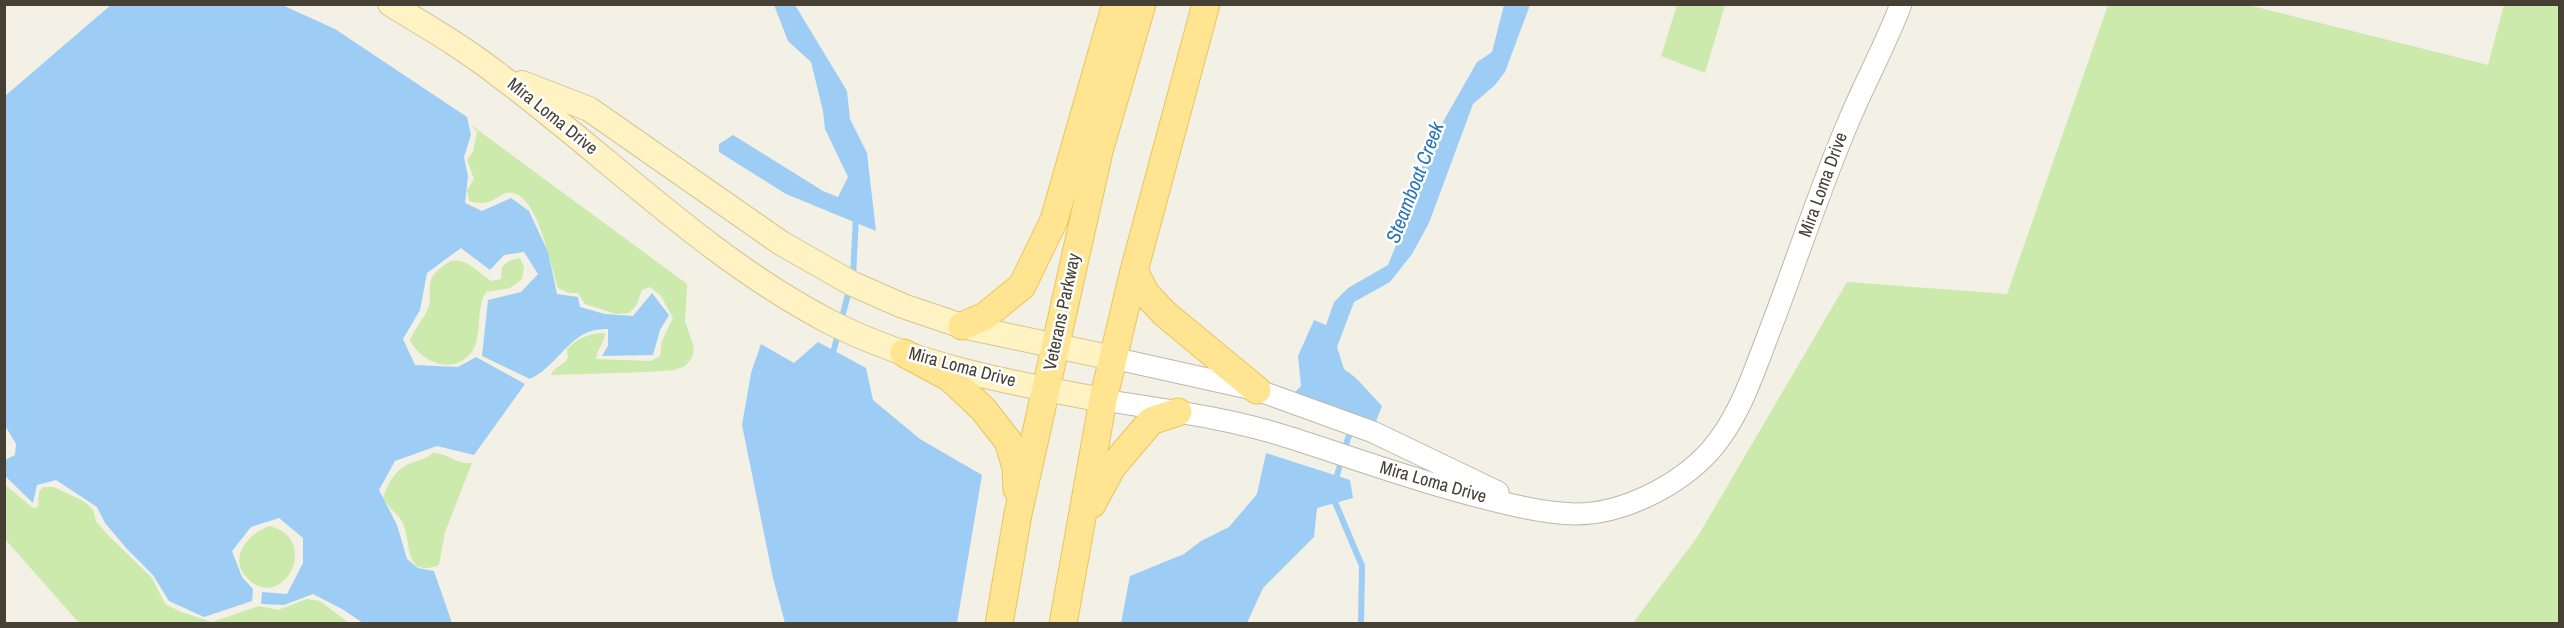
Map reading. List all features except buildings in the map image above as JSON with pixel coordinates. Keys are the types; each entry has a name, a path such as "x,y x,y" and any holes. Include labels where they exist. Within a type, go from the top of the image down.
{"main road":[{"name":"Mira Loma Drive","path":"390,4 500,75 728,259 765,285 814,313 860,336 904,353 1008,381 1103,400"},
{"path":"962,326 985,316 1022,286 1050,230 1116,4"},
{"name":"Veterans Parkway","path":"999,624 1018,514 1099,151 1143,4"},
{"path":"1064,624 1103,400 1134,271 1206,4"},
{"name":"Mira Loma Drive","path":"500,75 589,109 781,243 853,284 962,326 1056,344 1113,358"},
{"path":"1134,271 1146,294 1165,314 1257,390"},
{"path":"904,353 950,378 983,409 1008,441 1016,467 1018,514"},
{"path":"1082,520 1112,467 1151,422 1178,412"}],"street":[{"name":"Mira Loma Drive","path":"1103,400 1224,419 1458,491 1534,508 1576,514 1612,508 1650,495 1680,478 1702,458 1732,423 1753,375 1849,118 1891,32 1901,4"},
{"name":"Mira Loma Drive","path":"1113,358 1257,390 1286,400 1373,432 1534,508"}],"green space":[{"path":"1677,5 1725,5 1705,73 1661,56"},
{"path":"2108,5 2248,5 2488,65 2504,5 2559,5 2559,623 1633,623 1698,536 1847,282 2007,294"},
{"path":"471,125 687,284 685,321 694,348 692,358 685,366 675,370 647,372 551,375 568,358 567,349 580,339 594,334 605,333 596,359 651,361 660,356 662,341 673,318 661,296 650,287 642,290 636,306 629,313 616,314 585,304 578,293 569,293 558,288 537,220 522,198 508,193 485,203 469,201 467,190 474,179 467,160 473,152 477,132"},
{"path":"520,258 524,267 522,279 510,288 486,292 480,311 477,341 467,357 448,365 430,360 418,352 410,340 428,308 431,280 443,266 450,262 462,262 491,281 501,279 502,267 509,261"},
{"path":"432,453 472,463 445,532 439,565 427,568 419,567 413,562 405,527 383,498 398,471"},
{"path":"4,484 33,508 38,507 39,492 43,487 54,487 85,502 93,510 96,521 106,533 152,578 165,604 181,612 212,622 259,606 278,610 307,599 320,601 349,623 79,623 5,539"},
{"path":"269,526 285,533 293,544 295,557 292,570 284,580 274,587 261,587 248,579 242,571 239,563 240,555 254,535"}],"water":[{"path":"112,4 282,5 335,29 467,117 471,135 464,157 468,176 465,203 482,211 511,198 529,211 548,252 557,294 578,297 580,307 605,314 633,316 652,293 669,315 660,330 653,355 602,356 608,346 608,329 595,330 575,340 550,365 530,379 482,356 488,300 521,292 538,274 524,252 504,255 490,270 461,248 427,273 420,310 403,339 415,365 458,367 476,357 525,384 474,455 437,446 395,461 379,490 397,525 407,559 418,568 434,571 452,623 363,623 313,594 284,605 261,604 262,592 287,594 303,563 303,538 279,518 251,527 232,551 242,577 253,589 252,601 204,617 169,601 153,575 105,523 97,507 56,480 37,485 33,503 5,476 5,460 15,455 16,444 4,424 5,96"},
{"path":"774,5 795,5 847,91 850,119 867,153 876,231 786,194 719,152 719,144 733,135 823,191 838,197 848,177 825,129 811,62 788,41"},
{"path":"1504,5 1530,5 1505,72 1495,85 1473,104 1429,223 1412,254 1390,282 1354,302 1337,347 1344,369 1356,378 1382,406 1369,439 1279,409 1301,386 1298,356 1314,320 1326,325 1334,302 1348,288 1388,265 1409,213 1427,150 1477,62 1492,52"},
{"path":"818,342 866,368 873,400 920,439 982,475 957,623 785,623 773,578 742,425 751,373 761,344 794,363"},
{"path":"1266,453 1350,480 1353,498 1317,508 1314,537 1263,588 1247,623 1121,623 1130,576 1184,554 1201,541 1229,527 1257,494"}],"waterway":[{"path":"853,278 856,216"},
{"path":"841,321 850,287"},
{"path":"832,356 839,331"},
{"name":"Steamboat Creek","path":"1335,482 1348,438 1353,430"},
{"name":"Steamboat Creek","path":"1332,495 1362,566 1361,624"}]}
